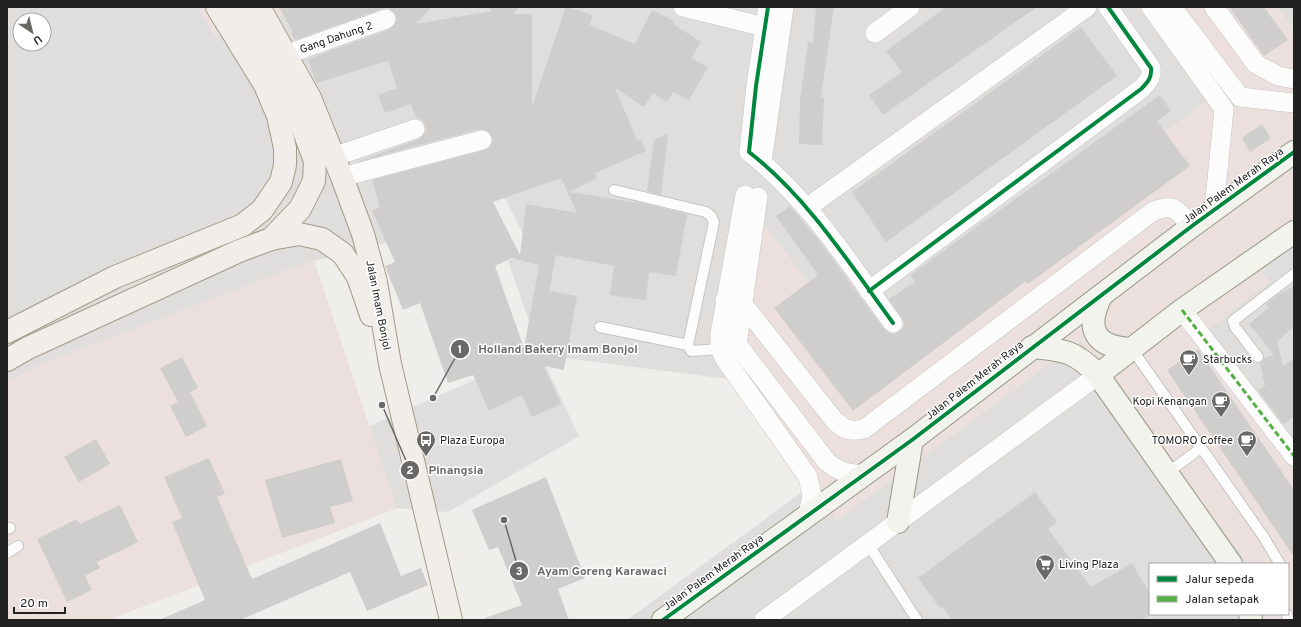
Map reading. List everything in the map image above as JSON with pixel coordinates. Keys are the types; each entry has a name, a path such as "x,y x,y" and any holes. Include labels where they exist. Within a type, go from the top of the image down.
{"main road":[{"path":"7,332 115,277 243,225 262,210 281,182 285,165 285,148 278,116 265,85 217,7"},
{"path":"239,7 297,113 315,161 314,181 300,209 271,239"},
{"name":"Jalan Imam Bonjol","path":"259,7 310,98 363,234 376,282 390,364 451,620"},
{"path":"7,360 28,348 239,251 271,239 299,234 322,238 343,254 358,277 377,334 390,364"}],"street":[{"path":"683,7 765,27"},
{"path":"768,7 765,27 764,88 756,157 808,207 892,323"},
{"path":"764,88 784,7"},
{"path":"875,33 910,7"},
{"path":"808,207 1087,7"},
{"path":"869,291 1142,89 1148,82 1152,74 1151,68 1108,7"},
{"path":"1151,7 1172,17 1240,97 1294,104"},
{"path":"1214,7 1256,64 1278,76 1294,79"},
{"path":"1172,17 1224,109 1214,210"},
{"name":"Gang Dahung 2","path":"285,55 386,19"},
{"path":"1224,109 1240,97"},
{"path":"334,157 415,129"},
{"path":"342,177 482,140"},
{"name":"Jalan Palem Merah Raya","path":"665,620 808,514 912,440 1192,226 1294,152"},
{"path":"751,196 734,302 737,344 827,462 836,469 845,473 855,475 865,474"},
{"path":"734,302 834,420 842,428 852,431 864,429 1152,212 1165,206 1173,207 1192,226"},
{"path":"764,620 1098,375 1182,310 1294,232"},
{"path":"1101,296 1092,318 1094,329 1107,345 1117,348 1132,349"},
{"path":"734,302 720,334 720,349 725,359 808,477 812,496 808,514"},
{"path":"1182,310 1294,456"},
{"path":"1032,347 1056,349 1076,356 1098,375 1229,563"},
{"path":"898,522 912,440"}],"lane":[{"path":"614,190 706,212 711,216 714,222 688,345 691,351 720,349"},
{"path":"1258,357 1235,327 1233,321 1294,274"},
{"path":"600,327 688,345"},
{"path":"1132,349 1263,536 1279,563"},
{"path":"1167,473 1201,448"},
{"path":"868,544 917,620"},
{"path":"7,553 18,546"}],"shaded area":[{"path":"7,7 198,7 216,37 294,7 1294,7 1294,620 627,620 801,493 802,478 727,379 541,355 508,261 531,250 499,187 401,239 314,261 369,426 539,352 579,436 448,512 397,508 108,620 7,620"},
{"path":"198,7 294,7 281,15 216,37"},
{"path":"1138,7 1278,7 1294,29 1294,242 1260,268 1269,283 1197,339 1294,473 1294,620 1266,620 1265,615 1289,615 1289,563 1247,563 1081,341 836,521 720,366 766,226 863,355 1207,101"},
{"path":"313,260 397,508 108,620 7,620 7,381 51,360"}],"building":[{"path":"279,7 432,7 416,24 492,11 488,7 519,7 513,14 532,14 532,106 566,7 593,15 590,25 635,44 652,10 674,21 673,24 701,42 691,58 708,67 689,100 673,92 667,102 653,93 644,107 615,88 637,140 641,139 646,151 595,173 597,178 569,192 645,204 687,214 676,276 649,272 646,300 610,295 614,266 556,255 549,291 577,296 564,370 544,366 561,404 532,417 522,395 489,411 473,375 448,383 420,303 403,310 385,266 395,262 372,211 380,207 372,180 485,150 490,147 493,142 490,133 479,129 357,162 419,139 426,132 425,125 422,120 416,118 411,104 385,113 378,95 397,88 388,61 316,83 308,59 390,29 397,21 396,15 388,8 382,9 295,40 291,33 293,32","holes":["561,178 577,213 526,204 520,255 493,202","512,258 539,265 524,348 495,266"]},
{"path":"816,7 834,7 821,97 824,97 822,145 799,144 800,100 808,42 813,43"},
{"path":"946,7 1037,7 883,115 869,95 902,72 886,51"},
{"path":"1229,7 1264,7 1288,40 1264,56"},
{"path":"1081,27 1117,76 886,242 852,192"},
{"path":"1160,95 1171,111 1157,121 1190,166 1028,284 1026,281 853,411 774,308 818,275 776,216 790,206 818,239 884,329 889,333 894,334 903,328 904,322 889,299 915,282 910,275"},
{"path":"1262,124 1271,138 1250,152 1242,138"},
{"path":"668,134 661,195 647,191 654,140"},
{"path":"1294,286 1294,327 1277,341 1283,366 1294,359 1294,417 1283,424 1258,390 1265,386 1260,363 1264,358 1274,355 1249,324 1269,308 1266,304 1277,295"},
{"path":"1198,349 1294,490 1294,557 1167,370"},
{"path":"182,357 198,388 190,392 207,426 186,437 170,406 178,402 160,368"},
{"path":"96,439 110,464 79,482 64,457"},
{"path":"209,458 225,494 217,497 252,579 380,523 401,576 421,568 428,585 367,611 350,572 240,620 159,620 205,600 172,522 182,518 164,477"},
{"path":"341,459 353,501 330,507 335,523 282,538 265,480"},
{"path":"546,477 585,578 558,589 569,620 485,620 485,618 522,605 498,547 489,550 472,510"},
{"path":"1035,492 1057,522 1048,529 1091,587 1132,563 1149,592 1149,615 1141,620 952,620 942,606 940,608 918,578"},
{"path":"120,505 138,542 97,562 100,568 85,576 92,590 67,602 37,539 77,519 80,524"}],"marked path":[{"path":"1182,310 1294,456"}],"cycle path":[{"path":"768,7 756,86 749,152 770,170 809,210 827,232 893,323"},
{"path":"869,291 1146,84 1150,77 1151,68 1108,7"},
{"path":"663,620 912,440 1192,226 1294,152"}],"place":[{"name":"Starbucks","path":"1189,376"},
{"name":"Holland Bakery Imam Bonjol","path":"433,398"},
{"name":"Pinangsia","path":"382,405"},
{"name":"Kopi Kenangan","path":"1221,418"},
{"name":"Plaza Europa","path":"426,457"},
{"name":"TOMORO Coffee","path":"1247,457"},
{"name":"Ayam Goreng Karawaci","path":"504,520"},
{"name":"Living Plaza","path":"1045,581"}]}
